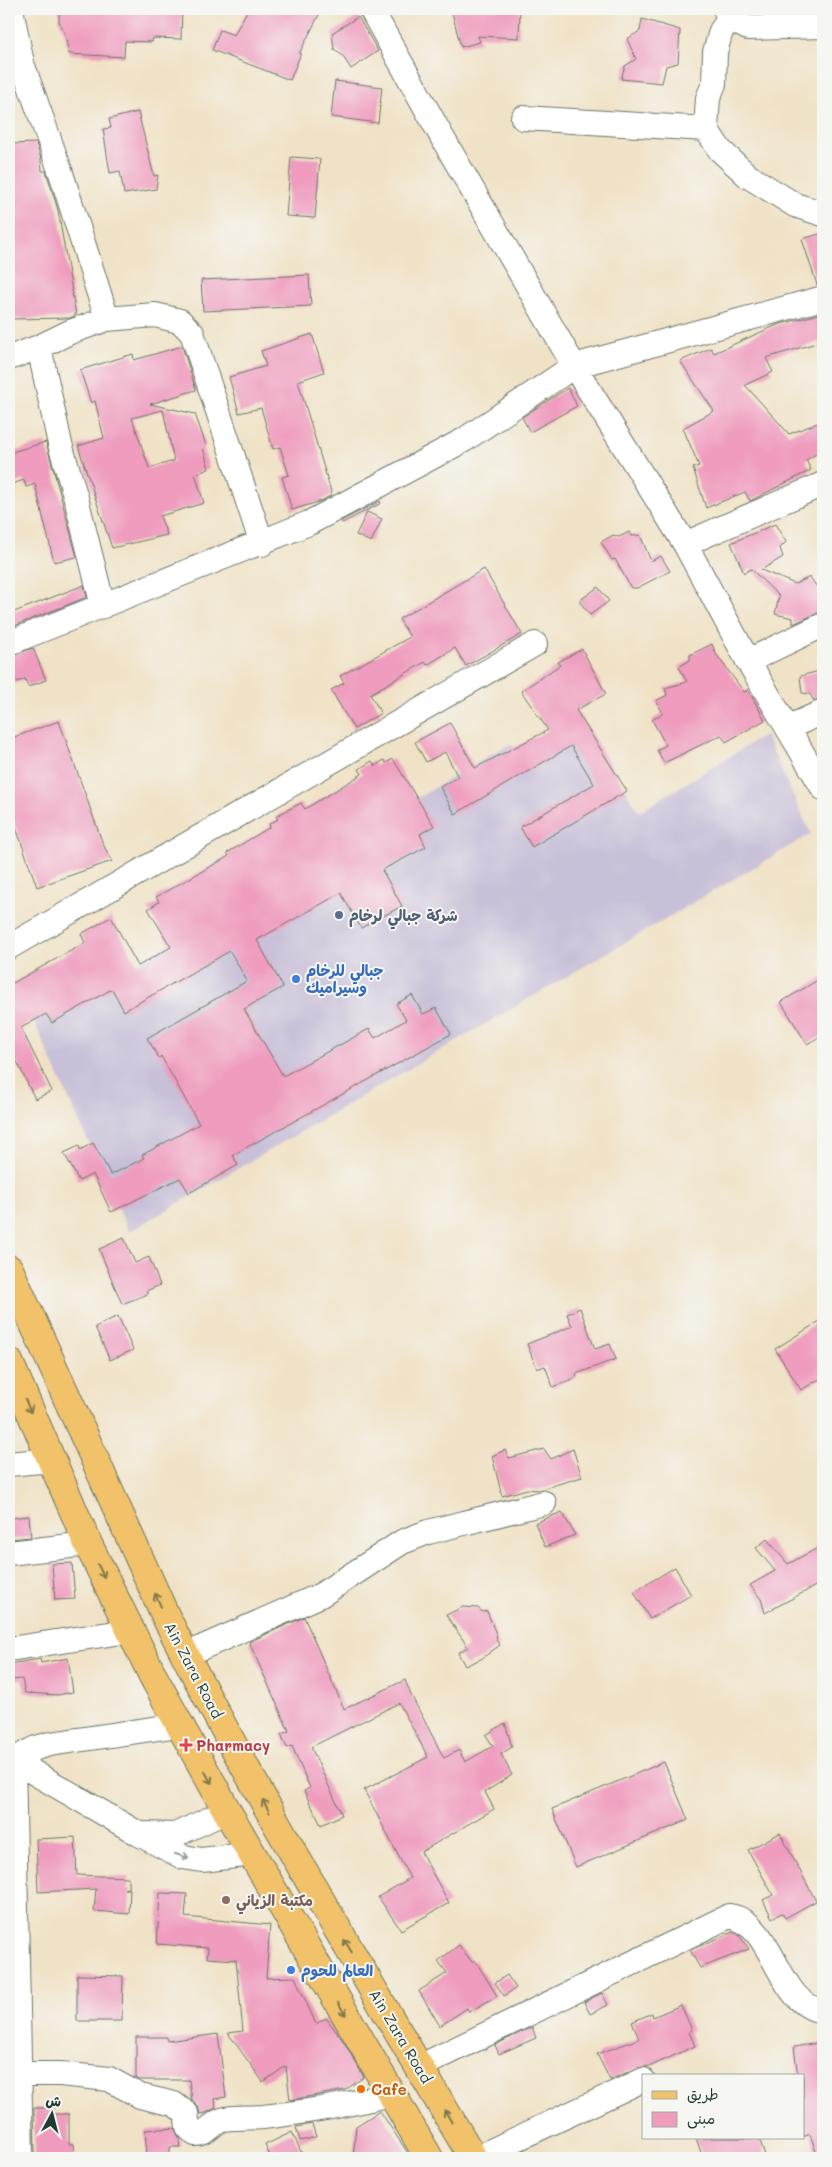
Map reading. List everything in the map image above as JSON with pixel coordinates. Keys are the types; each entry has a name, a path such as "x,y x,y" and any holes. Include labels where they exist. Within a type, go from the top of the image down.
{"main road":[{"name":"Ain Zara Road","path":"9,1269 185,1656 286,1842 474,2158"},
{"path":"9,1362 88,1544 129,1631 227,1811 429,2158"}],"street":[{"path":"11,9 22,63 61,173 107,319"},
{"path":"371,9 442,137 574,366 686,544 748,661 789,727 823,788"},
{"path":"823,26 748,28 727,14 715,52 714,84 708,98 706,129 720,150 748,176 795,205 823,214"},
{"path":"523,118 706,129"},
{"path":"9,643 309,524 464,440 574,366 823,298"},
{"path":"9,358 39,347 70,332 107,319 155,315 180,321 192,333 262,544"},
{"path":"39,347 60,444 76,498 103,606"},
{"path":"686,544 823,484"},
{"path":"748,661 823,625"},
{"path":"9,947 535,644"},
{"path":"789,727 823,712"},
{"path":"9,1464 51,1460"},
{"path":"185,1656 321,1594 402,1542 428,1532 544,1503"},
{"path":"9,1553 88,1544"},
{"path":"9,1649 129,1631"},
{"path":"11,1759 50,1744 179,1725"},
{"path":"11,1759 183,1858 202,1860 252,1854"},
{"path":"11,1759 21,2158"},
{"path":"139,1834 175,1835 227,1811"},
{"path":"420,2067 729,1916 746,1921 756,1932 796,1995 818,2010 823,2011"},
{"path":"20,2074 60,2074 109,2079 140,2096 179,2106 186,2113 188,2127 195,2134 201,2134 216,2122 226,2119 264,2117 352,2104 392,2094"},
{"path":"474,2158 642,2080"}],"shaded area":[{"path":"578,713 639,812 765,735 811,834 129,1232 31,1015 105,982 511,743 516,749"}],"building":[{"path":"59,9 182,9 181,39 153,38 152,42 125,41 124,57 69,54 65,34 59,21"},
{"path":"248,9 322,9 299,54 301,53 290,80 212,50 220,30 234,35"},
{"path":"451,9 520,9 519,38 478,36 480,42 461,47"},
{"path":"358,17 378,51 351,69 342,55 334,49 332,33"},
{"path":"642,19 680,30 678,63 666,66 662,83 621,79 625,66 636,59 627,39 640,31"},
{"path":"335,81 382,87 378,123 331,117"},
{"path":"138,112 154,176 158,175 156,189 124,194 120,171 110,173 103,129 111,128 109,119"},
{"path":"36,143 41,159 42,171 46,171 58,210 76,315 70,318 9,319 9,144"},
{"path":"291,157 320,159 315,218 286,216"},
{"path":"823,233 823,285 817,285 802,239"},
{"path":"309,275 311,306 203,311 201,280"},
{"path":"823,313 823,341 766,358 773,372 745,385 789,434 823,421 823,450 806,460 811,470 750,501 745,492 706,508 693,468 699,466 683,428 714,411 680,361 711,348 714,353 777,325"},
{"path":"312,334 324,372 298,381 332,495 321,501 292,510 282,477 289,475 280,447 273,449 261,408 239,413 229,377 266,366 261,351"},
{"path":"182,346 196,390 150,404 195,414 206,445 203,448 209,469 195,474 204,503 160,516 167,535 112,548 78,446 104,438 95,401 91,403 80,370 133,354 134,360","holes":["163,410 174,461 149,468 132,418"]},
{"path":"568,388 577,406 530,432 522,417"},
{"path":"46,442 77,557 54,562 35,484 26,487 24,480 9,485 9,453"},
{"path":"380,501 381,503 342,523 341,521"},
{"path":"367,512 382,519 371,542 356,535"},
{"path":"775,524 786,542 780,548 783,557 761,570 795,584 810,577 823,596 823,611 793,624 793,618 775,614 779,596 751,569 744,573 731,543"},
{"path":"629,532 632,536 640,535 651,561 661,556 670,571 637,588 631,588 615,559 612,560 601,542 613,535 619,537"},
{"path":"484,569 522,634 466,666 455,648 427,665 425,662 370,694 381,713 354,729 331,690 344,683 340,676 410,637 399,619"},
{"path":"84,585 87,597 9,628 9,614"},
{"path":"598,587 609,601 590,615 579,601"},
{"path":"712,644 716,654 744,692 748,690 765,720 726,742 721,735 664,763 657,750 666,745 652,720 663,713 656,701 667,695 665,688 687,682 679,667 690,660 690,655"},
{"path":"33,648 46,680 28,687 25,679 9,685 9,656"},
{"path":"582,649 606,694 576,710 627,791 532,847 520,827 594,784 571,746 455,814 440,787 458,777 445,752 426,762 415,742 450,723 475,768 548,730 521,691 560,665 558,662"},
{"path":"823,670 823,698 814,701 810,694 802,693 800,676"},
{"path":"59,721 103,844 112,861 37,887 9,808 9,739"},
{"path":"393,759 434,826 420,834 426,847 382,870 402,906 361,928 341,893 257,940 283,987 244,1009 283,1076 369,1029 375,1038 406,1020 396,1004 412,995 423,1014 436,1008 451,1034 233,1155 238,1165 189,1193 180,1178 111,1212 93,1174 79,1181 64,1153 79,1146 80,1150 93,1143 111,1175 144,1158 142,1155 199,1124 161,1056 159,1058 147,1038 247,981 230,951 124,1011 112,989 52,1023 46,1014 21,1028 52,1091 35,1099 9,1045 9,985 85,943 81,934 111,917 138,966 171,947 148,909 159,902 156,897 229,856 227,853 270,827 269,824 278,819 276,816 301,803 305,809 362,774 359,769 372,761 375,766 384,760 386,763"},
{"path":"823,977 823,1035 807,1044 781,1002"},
{"path":"124,1238 135,1263 149,1257 160,1285 146,1291 148,1294 122,1304 99,1249"},
{"path":"580,1308 595,1349 610,1344 616,1359 576,1374 577,1377 553,1387 545,1366 537,1369 527,1344 572,1326 567,1314"},
{"path":"118,1316 133,1350 110,1360 95,1327"},
{"path":"823,1319 823,1377 801,1390 775,1349"},
{"path":"544,1449 551,1459 573,1449 582,1477 538,1490 527,1489 502,1496 492,1456 505,1450 509,1458"},
{"path":"562,1512 575,1535 545,1547 535,1523"},
{"path":"29,1516 31,1537 9,1539 9,1518"},
{"path":"767,1539 788,1564 823,1545 823,1582 765,1613 761,1599 750,1585 775,1571 756,1548"},
{"path":"72,1563 75,1599 55,1600 52,1564"},
{"path":"675,1567 691,1595 650,1619 634,1592"},
{"path":"463,1607 478,1608 482,1612 487,1611 497,1637 496,1640 500,1645 481,1659 465,1666 458,1653 468,1647 446,1615"},
{"path":"304,1617 344,1709 405,1680 444,1758 459,1750 465,1762 493,1746 486,1735 505,1723 512,1747 501,1754 512,1775 485,1792 494,1809 421,1852 449,1903 401,1930 378,1897 410,1878 364,1790 428,1757 399,1703 311,1747 342,1815 321,1825 304,1791 310,1788 292,1746 287,1748 281,1734 289,1731 249,1642"},
{"path":"68,1658 73,1692 58,1695 25,1693 22,1679 9,1680 9,1664 40,1659 41,1663"},
{"path":"664,1762 688,1820 576,1867 552,1809"},
{"path":"780,1833 816,1901 785,1918 782,1913 772,1918 763,1900 773,1895 748,1850"},
{"path":"75,1837 77,1875 128,1877 128,1888 124,1889 130,1889 129,1914 94,1911 96,1889 38,1892 36,1839"},
{"path":"160,1893 187,1894 185,1917 270,1925 266,1978 295,1977 316,2024 326,2018 344,2042 364,2077 345,2090 290,2100 286,2066 263,2082 228,2033 243,2031 236,1960 207,1958 208,1948 157,1944"},
{"path":"733,1932 739,1935 749,1949 700,1968 690,1950"},
{"path":"459,1945 472,1962 475,1960 497,1996 469,2012 467,2008 440,2026 419,1991 447,1973 438,1961"},
{"path":"77,1975 123,1976 122,2021 77,2021"},
{"path":"507,1975 516,1988 504,1996 495,1983"},
{"path":"602,1993 608,2005 590,2014 584,2002"},
{"path":"681,2005 692,2030 689,2032 695,2046 651,2066 637,2068 610,2080 597,2054 639,2039 632,2022 652,2013 653,2017"},
{"path":"532,2027 536,2038 499,2054 495,2045"},
{"path":"218,2034 226,2097 215,2099 216,2108 200,2114 198,2106 192,2100 189,2080 139,2080 136,2078 136,2037 167,2037 167,2041"},
{"path":"823,2042 823,2158 818,2158 810,2134 804,2137 804,2074 798,2074 794,2047"},
{"path":"34,2108 53,2108 53,2114 69,2114 69,2144 74,2144 75,2158 35,2158"},
{"path":"380,2111 411,2158 353,2158 356,2126"},
{"path":"312,2124 316,2137 300,2141 296,2127"},
{"path":"174,2128 180,2139 181,2147 170,2147 170,2158 147,2158 145,2130"},
{"path":"292,2132 304,2158 271,2158 265,2145"},
{"path":"697,2140 760,2140 766,2158 703,2158"}],"place":[{"name":"شركة جبالي لرخام","path":"339,915"},
{"name":"جبالي للرخام وسيراميك","path":"296,979"},
{"name":"Pharmacy","path":"186,1745"},
{"name":"مكتبة الزياني","path":"226,1900"},
{"name":"العالم للحوم","path":"291,1970"},
{"name":"Cafe","path":"361,2089"}]}
